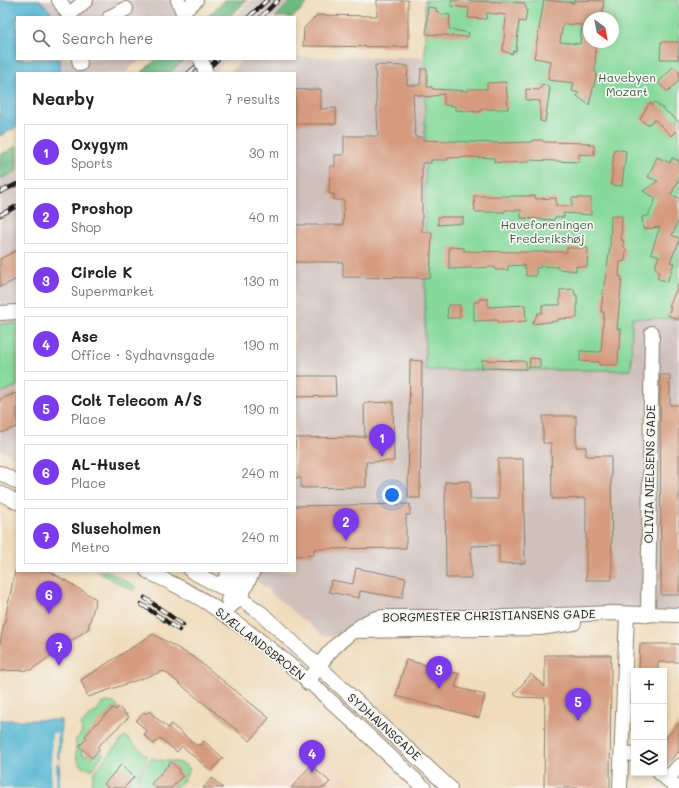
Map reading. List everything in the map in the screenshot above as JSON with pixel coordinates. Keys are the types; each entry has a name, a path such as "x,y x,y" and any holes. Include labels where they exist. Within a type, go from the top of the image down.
{"street":[{"path":"60,0 70,16 86,0"},
{"path":"182,10 196,0"},
{"path":"112,16 126,9"},
{"path":"201,60 206,72"},
{"path":"0,313 16,312"},
{"name":"OLIVIA NIELSENS GADE","path":"648,615 652,332"},
{"path":"0,473 16,481"},
{"path":"0,493 16,501"},
{"name":"SJÆLLANDSBROEN","path":"149,572 207,603 222,613 264,645 308,682"},
{"name":"SJÆLLANDSBROEN","path":"193,572 236,595 276,625 318,666"},
{"path":"217,584 222,584 229,572"},
{"path":"236,595 242,572"},
{"path":"222,613 252,572"},
{"name":"BORGMESTER CHRISTIANSENS GADE","path":"308,682 318,666 337,643 370,619 385,617 514,617 612,613 627,615 679,615"},
{"path":"620,788 628,754 627,615"},
{"name":"SYDHAVNSGADE","path":"318,666 450,788"},
{"name":"SYDHAVNSGADE","path":"308,682 424,788"},
{"path":"667,774 679,766"},
{"path":"664,776 678,788"}],"shaded area":[{"path":"40,0 204,0 187,16 54,16"},
{"path":"252,0 291,0 274,16 235,16"},
{"path":"296,57 425,57 425,370 631,370 632,318 679,319 679,610 323,636 246,572 296,572 296,72 230,72 243,60 296,60"},
{"path":"60,60 140,60 125,72 60,72"},
{"path":"184,60 227,60 215,72 170,72"},
{"path":"16,171 16,458 0,450 0,179"},
{"path":"300,736 359,788 253,788"}],"green space":[{"path":"225,0 247,0 230,16 208,16"},
{"path":"292,0 311,0 294,16 276,16"},
{"name":"Haveforeningen Frederikshøj","path":"425,0 679,0 679,319 632,318 631,370 425,370"},
{"path":"156,60 184,60 170,72 142,72"},
{"path":"16,147 16,171 0,179 0,155"},
{"path":"16,323 16,386 0,393 0,324"},
{"path":"98,572 109,572 136,587 134,591"},
{"path":"107,702 114,703 118,707 116,710 113,708 85,736 87,738 80,746 83,750 81,753 86,756 88,754 92,758 100,749 103,754 93,769 87,768 82,766 77,759 76,739 82,733 81,725 90,715 97,712 101,704"},
{"path":"125,736 147,756 137,780 130,788 91,788 94,772"},
{"path":"151,758 182,763 190,769 183,781 177,787 139,788 139,776"}],"water":[{"path":"0,0 40,0 54,16 16,16 16,60 60,60 60,72 16,72 16,128 0,136"},
{"path":"0,720 61,720 59,788 0,788"}],"pier":[{"path":"52,733 57,733 57,759 60,759 60,763 56,763 56,788 51,788"}],"building":[{"path":"377,0 408,0 408,47 303,46 304,28 317,15 377,16"},
{"path":"452,0 524,3 527,10 525,22 519,21 516,51 513,51 512,54 503,51 506,15 487,13 486,19 468,18 469,8 451,6"},
{"path":"544,0 574,3 574,0 604,1 603,12 583,12 583,48 596,48 595,72 597,73 589,105 577,96 579,93 572,91 574,83 548,80 551,61 534,58","holes":["563,24 582,25 580,44 560,42"]},
{"path":"428,7 436,8 436,11 439,12 439,14 450,15 449,29 469,33 468,37 426,34"},
{"path":"661,42 679,42 678,59 660,59"},
{"path":"375,65 408,66 407,85 420,85 421,69 427,69 427,87 432,87 432,89 468,91 468,89 487,89 487,83 506,82 508,109 481,109 480,112 455,110 455,106 444,105 444,94 428,97 413,94 415,137 423,137 423,140 498,143 532,142 532,140 542,140 544,142 589,143 589,145 594,145 594,155 579,154 579,162 529,160 529,162 505,163 494,162 494,158 472,157 448,158 448,160 431,160 431,163 422,163 422,232 432,232 430,278 343,277 343,262 296,262 296,225 343,225 344,200 334,200 334,194 329,194 330,166 335,166 335,155 344,155 344,136 378,136"},
{"path":"673,67 679,72 679,80 668,92 658,83"},
{"path":"543,84 550,88 545,122 540,121 540,101 526,100 526,89 539,90"},
{"path":"321,89 321,109 336,108 336,124 296,124 296,90"},
{"path":"650,102 652,105 655,102 679,122 679,129 672,136 655,120 647,125 640,119"},
{"path":"614,149 626,151 622,186 611,185"},
{"path":"657,157 670,163 672,158 679,161 679,179 671,195 679,198 679,220 672,235 679,238 679,242 670,262 674,263 667,282 657,278 659,272 655,267 659,256 651,253 660,227 643,229 642,217 648,216 656,198 643,191 658,181 648,177"},
{"path":"474,196 535,196 536,199 556,198 556,206 572,206 572,198 591,198 591,215 564,213 564,217 555,217 554,220 521,218 521,210 505,210 505,212 475,212"},
{"path":"611,216 622,216 621,240 624,240 623,246 626,249 625,261 620,262 619,276 622,277 617,329 621,329 620,345 618,365 599,365 599,362 580,361 580,351 601,352 604,312 601,312 610,248"},
{"path":"438,217 463,217 463,223 438,225"},
{"path":"449,247 464,248 464,251 520,252 567,252 567,248 588,248 587,267 576,266 576,271 558,269 558,267 540,266 540,268 536,268 536,276 526,276 526,268 524,268 524,265 508,266 508,270 495,270 495,267 449,269"},
{"path":"16,251 16,279 0,287 0,259"},
{"path":"679,283 679,320 668,315 671,307 669,307"},
{"path":"574,289 575,295 577,295 577,318 558,319 558,321 532,324 538,313 542,313 542,305 560,305 560,290"},
{"path":"479,299 488,299 488,307 525,305 526,321 498,323 498,320 474,321 474,302 479,302"},
{"path":"448,305 460,305 460,318 447,318"},
{"path":"530,358 540,359 540,367 529,367"},
{"path":"410,360 422,361 420,498 408,498"},
{"path":"482,360 522,361 526,362 526,369 482,368"},
{"path":"660,375 670,375 670,405 679,405 679,595 661,595"},
{"path":"296,376 335,376 336,396 296,397"},
{"path":"16,393 16,427 0,433 0,399"},
{"path":"393,402 394,461 366,462 366,487 301,488 301,478 296,478 296,438 365,437 364,403"},
{"path":"543,416 576,416 576,447 586,447 586,456 611,456 612,580 586,580 586,498 552,499 551,443 543,443"},
{"path":"498,459 523,459 525,563 499,564 499,545 471,546 471,578 446,578 445,482 470,481 470,499 498,499"},
{"path":"410,504 410,515 406,515 406,548 314,549 314,555 296,556 296,506"},
{"path":"356,568 406,578 402,598 360,591 359,598 329,592 331,580 353,584"},
{"path":"15,571 51,572 96,599 88,629 31,670 0,671 0,643"},
{"path":"153,634 195,658 269,718 250,741 164,671 88,697 81,680"},
{"path":"640,644 679,644 679,662 658,662 658,668 639,668"},
{"path":"545,655 611,655 610,788 544,788 545,698 518,697 514,694 531,674 545,687"},
{"path":"406,660 459,674 455,687 485,695 479,718 396,696"},
{"path":"118,707 129,717 97,747 100,749 92,758 79,746 87,738 85,736 96,724 113,708 116,710"},
{"path":"149,711 168,728 171,724 197,746 199,744 201,746 204,741 223,758 211,771 182,746 177,752 160,738 154,744 144,735 147,731 136,721 144,712 146,714"},
{"path":"679,723 679,751 667,764 667,740 667,737"},
{"path":"171,762 180,770 178,772 183,776 171,788 156,788 151,784"},
{"path":"121,765 134,777 124,788 109,788 104,784"},
{"path":"311,765 330,782 324,788 291,788"},
{"path":"212,778 223,788 203,788"}],"railway":[{"path":"250,16 267,0"},
{"path":"262,16 278,0"},
{"path":"190,72 204,60"},
{"path":"204,72 217,60"},
{"path":"0,192 16,184"},
{"path":"0,215 16,207"},
{"path":"145,598 183,625"},
{"path":"141,604 179,630"}],"place":[{"name":"Oxygym","path":"382,457"},
{"name":"Proshop","path":"346,541"},
{"name":"AL-Huset","path":"49,614"},
{"name":"Sluseholmen","path":"59,666"},
{"name":"Circle K","path":"439,689"},
{"name":"Colt Telecom A/S","path":"578,721"},
{"name":"Ase","path":"312,773"}],"park label":[{"name":"Havebyen Mozart","path":"627,85"}]}
